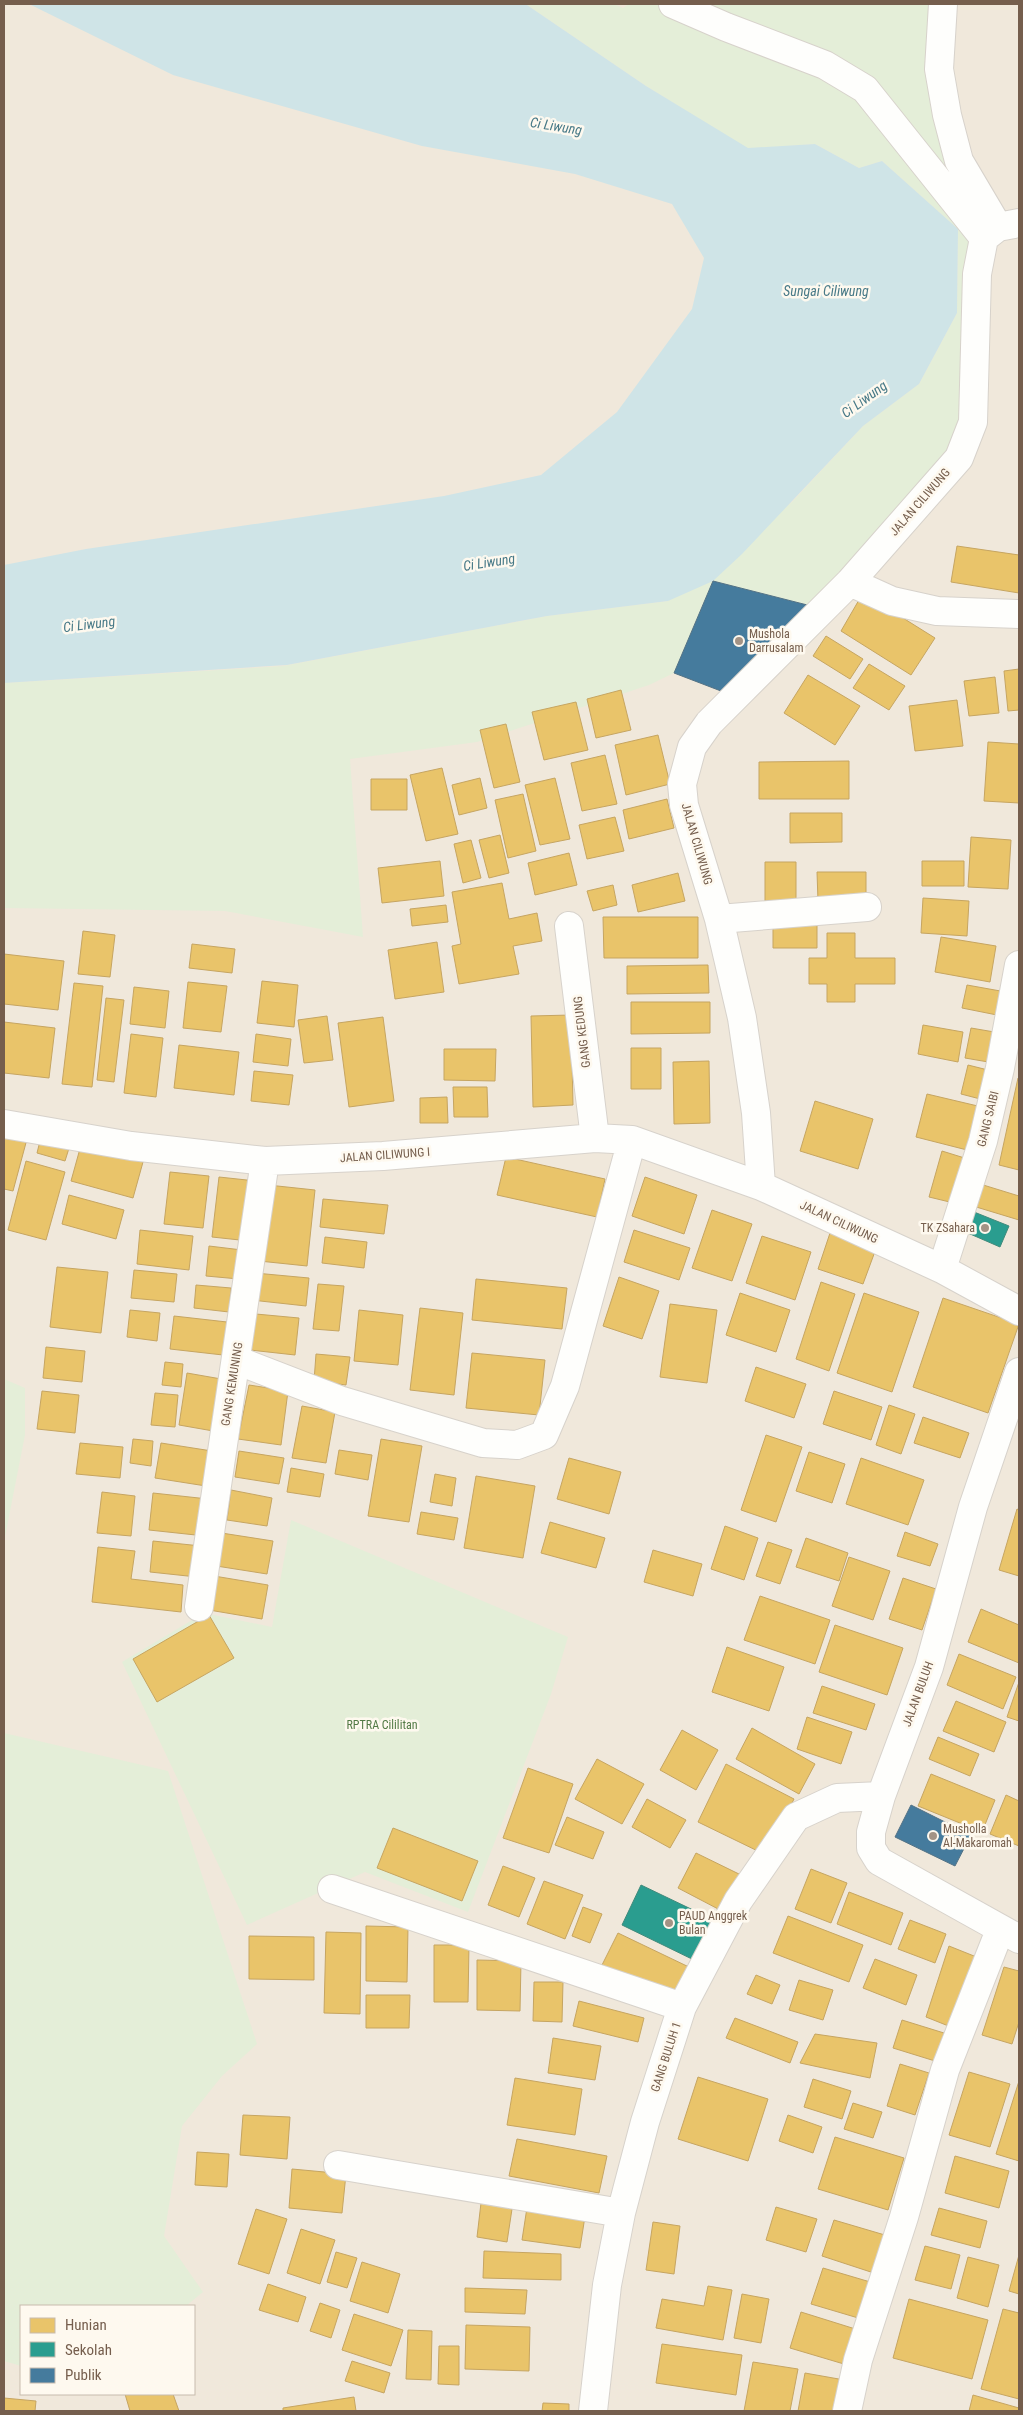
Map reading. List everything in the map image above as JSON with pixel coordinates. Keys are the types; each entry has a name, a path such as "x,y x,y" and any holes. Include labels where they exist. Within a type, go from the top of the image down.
{"street":[{"path":"673,4 726,27 826,65 865,89 1000,229"},
{"path":"943,4 939,69 947,115 959,160 1000,229"},
{"name":"JALAN CILIWUNG","path":"1000,229 976,274 973,422 958,458 850,582 709,723 692,747 682,784 684,805 719,919 742,1018 756,1113 761,1186 942,1269 1019,1311"},
{"path":"850,582 892,601 937,611 1019,614"},
{"path":"719,919 867,907"},
{"name":"GANG KEDUNG","path":"569,926 595,1138"},
{"name":"GANG SAIBI","path":"942,1269 983,1141 1000,1068 1019,965"},
{"name":"JALAN CILIWUNG I","path":"4,1124 131,1146 265,1161 383,1156 595,1138 632,1140 761,1186"},
{"path":"236,1360 342,1401 483,1442 517,1445 544,1434 565,1386 632,1140"},
{"name":"GANG KEMUNING","path":"199,1608 265,1161"},
{"name":"JALAN BULUH","path":"1010,1934 879,1861 871,1848 871,1832 881,1796 929,1667 972,1507 1019,1372"},
{"name":"GANG BULUH 1","path":"593,2411 607,2285 620,2213 645,2122 682,2007 738,1901 796,1817 837,1798 881,1796"},
{"path":"332,1889 682,2007"},
{"path":"847,2411 858,2360 904,2216 945,2070 1010,1934"},
{"path":"338,2165 620,2213"}],"shaded area":[{"path":"4,4 1019,4 1019,2411 4,2411"}],"green space":[{"path":"517,4 614,4 623,8 629,4 951,4 939,69 984,238 973,422 823,609 713,581 674,673 649,685 477,742 350,759 363,937 225,911 4,908 4,683 283,666 547,616 668,601 792,502 863,426 919,384 957,313 958,229 882,161 859,168 815,144 748,149 646,86 527,5"},
{"path":"4,1379 25,1388 25,1435 4,1542"},
{"name":"RPTRA Cililitan","path":"291,1520 568,1637 551,1694 468,1912 365,1872 247,1925 122,1662 204,1613 272,1627"},
{"path":"4,1733 168,1771 257,2044 222,2076 182,2126 164,2236 203,2292 187,2305 20,2305 20,2366 4,2361"}],"water":[{"name":"Sungai Ciliwung","path":"29,4 527,5 646,86 748,148 815,144 859,168 882,161 958,229 957,313 919,384 863,426 742,554 713,581 668,601 547,616 287,665 4,683 4,565 86,549 444,496 541,475 617,412 692,309 704,258 672,204 575,174 422,146 173,75"}],"building: Hunian":[{"path":"957,546 1019,555 1019,593 951,582"},
{"path":"863,593 935,638 911,675 841,631"},
{"path":"826,636 863,659 850,679 813,656"},
{"path":"869,664 905,686 889,710 853,688"},
{"path":"1019,669 1019,710 1008,711 1004,671"},
{"path":"808,675 860,706 835,745 784,713"},
{"path":"995,677 999,713 969,716 964,681"},
{"path":"621,690 631,730 596,738 587,699"},
{"path":"957,700 963,746 915,751 909,706"},
{"path":"576,702 588,750 544,760 532,712"},
{"path":"506,724 520,782 494,788 480,730"},
{"path":"658,735 670,784 626,795 615,745"},
{"path":"988,742 1019,744 1019,803 984,801"},
{"path":"605,755 617,804 582,811 571,763"},
{"path":"849,761 849,799 759,799 759,762"},
{"path":"442,768 458,834 426,841 410,775"},
{"path":"480,778 487,808 459,815 452,785"},
{"path":"555,778 570,839 540,845 525,785"},
{"path":"371,779 407,779 407,810 371,810"},
{"path":"523,794 536,851 508,858 495,800"},
{"path":"667,799 674,828 629,839 623,810"},
{"path":"790,813 842,813 842,842 790,843"},
{"path":"615,817 624,851 587,859 579,825"},
{"path":"500,835 509,873 489,878 479,840"},
{"path":"971,837 1011,840 1008,889 968,887"},
{"path":"471,840 481,878 463,883 454,844"},
{"path":"569,853 577,885 535,895 528,863"},
{"path":"440,861 444,896 382,903 378,868"},
{"path":"922,861 964,861 964,886 922,886"},
{"path":"765,862 796,862 796,901 765,901"},
{"path":"817,872 866,872 866,900 818,901"},
{"path":"678,873 685,901 638,912 632,885"},
{"path":"502,883 509,919 537,913 542,941 513,946 519,974 459,984 452,946 461,944 452,892"},
{"path":"613,885 617,905 593,911 587,891"},
{"path":"923,898 969,901 967,936 921,933"},
{"path":"446,905 448,922 412,926 410,909"},
{"path":"603,917 698,917 698,958 604,958"},
{"path":"773,920 817,920 817,948 773,948"},
{"path":"83,931 115,935 110,977 78,974"},
{"path":"827,933 855,933 855,958 895,958 895,984 855,984 855,1002 827,1002 827,984 809,984 809,958 827,958"},
{"path":"941,937 996,946 990,982 935,972"},
{"path":"437,942 444,992 395,999 388,950"},
{"path":"192,944 235,949 232,973 189,968"},
{"path":"4,954 64,961 58,1010 4,1004"},
{"path":"708,965 709,993 627,994 627,966"},
{"path":"262,981 298,985 294,1027 257,1023"},
{"path":"188,982 227,986 221,1032 183,1028"},
{"path":"74,983 103,986 92,1087 62,1084"},
{"path":"967,985 1006,992 1002,1016 962,1008"},
{"path":"134,987 169,991 165,1028 130,1024"},
{"path":"106,998 124,1000 114,1082 97,1080"},
{"path":"631,1002 710,1002 710,1033 631,1034"},
{"path":"571,1015 573,1105 533,1107 531,1016"},
{"path":"327,1016 333,1060 304,1063 298,1020"},
{"path":"383,1017 394,1101 349,1107 338,1023"},
{"path":"4,1022 55,1028 49,1078 4,1073"},
{"path":"923,1025 963,1032 958,1062 918,1054"},
{"path":"971,1028 1006,1034 1000,1064 965,1058"},
{"path":"131,1034 163,1038 156,1097 124,1093"},
{"path":"256,1034 291,1039 288,1066 253,1062"},
{"path":"179,1045 239,1052 234,1095 174,1088"},
{"path":"631,1048 661,1048 661,1089 631,1089"},
{"path":"444,1049 496,1049 495,1081 444,1080"},
{"path":"709,1061 710,1123 674,1124 673,1062"},
{"path":"968,1065 996,1072 988,1101 961,1094"},
{"path":"254,1071 293,1075 289,1105 251,1101"},
{"path":"1019,1078 1019,1170 999,1165"},
{"path":"453,1087 487,1087 488,1117 454,1117"},
{"path":"927,1094 982,1107 971,1151 916,1137"},
{"path":"447,1097 448,1123 420,1123 420,1098"},
{"path":"815,1101 873,1119 858,1169 800,1151"},
{"path":"4,1133 27,1139 13,1191 4,1189"},
{"path":"41,1137 70,1145 65,1161 37,1153"},
{"path":"81,1145 143,1162 133,1198 71,1181"},
{"path":"942,1151 971,1160 958,1204 929,1197"},
{"path":"506,1157 605,1179 597,1217 497,1195"},
{"path":"26,1161 65,1172 46,1240 8,1230"},
{"path":"170,1172 209,1176 203,1228 164,1224"},
{"path":"219,1177 256,1181 249,1241 212,1237"},
{"path":"645,1177 697,1195 684,1234 632,1216"},
{"path":"980,1184 1019,1196 1019,1220 973,1206"},
{"path":"268,1185 315,1190 307,1266 259,1261"},
{"path":"69,1195 124,1210 116,1239 62,1224"},
{"path":"323,1199 388,1205 384,1234 320,1227"},
{"path":"712,1210 752,1224 732,1281 692,1268"},
{"path":"140,1230 193,1236 189,1270 137,1264"},
{"path":"634,1230 690,1248 679,1280 624,1262"},
{"path":"831,1230 877,1246 863,1284 818,1269"},
{"path":"762,1236 811,1252 795,1300 746,1283"},
{"path":"325,1237 367,1242 364,1268 322,1263"},
{"path":"209,1246 242,1250 239,1279 206,1276"},
{"path":"57,1267 108,1272 101,1333 50,1327"},
{"path":"134,1270 177,1274 174,1302 131,1298"},
{"path":"255,1273 309,1278 306,1306 251,1300"},
{"path":"619,1277 659,1291 642,1339 603,1326"},
{"path":"476,1279 567,1288 562,1329 472,1320"},
{"path":"821,1282 855,1294 829,1371 796,1359"},
{"path":"318,1284 344,1286 339,1331 313,1329"},
{"path":"196,1285 231,1288 229,1312 194,1308"},
{"path":"740,1293 790,1310 776,1352 726,1335"},
{"path":"864,1293 919,1312 892,1392 837,1373"},
{"path":"943,1298 1019,1324 988,1413 913,1387"},
{"path":"670,1304 717,1310 707,1383 660,1377"},
{"path":"420,1308 463,1313 454,1395 410,1390"},
{"path":"130,1310 160,1313 157,1341 127,1337"},
{"path":"359,1310 403,1315 398,1365 354,1361"},
{"path":"245,1313 299,1318 295,1355 241,1349"},
{"path":"174,1316 227,1322 223,1355 170,1349"},
{"path":"46,1347 85,1351 82,1382 43,1378"},
{"path":"472,1353 545,1360 539,1415 466,1408"},
{"path":"316,1354 350,1357 346,1385 314,1381"},
{"path":"165,1362 183,1364 181,1387 162,1385"},
{"path":"756,1367 806,1384 794,1418 745,1401"},
{"path":"187,1373 227,1380 219,1432 179,1425"},
{"path":"249,1385 288,1391 281,1445 238,1439"},
{"path":"42,1391 79,1395 75,1433 37,1429"},
{"path":"834,1391 882,1407 871,1440 823,1424"},
{"path":"155,1393 178,1395 175,1427 151,1425"},
{"path":"889,1405 915,1414 901,1454 876,1445"},
{"path":"302,1406 335,1412 326,1463 292,1458"},
{"path":"923,1417 969,1433 960,1458 914,1443"},
{"path":"766,1435 802,1447 776,1522 741,1510"},
{"path":"133,1439 153,1441 151,1466 130,1463"},
{"path":"381,1439 422,1446 409,1522 368,1516"},
{"path":"80,1443 123,1447 120,1478 76,1474"},
{"path":"161,1443 212,1451 206,1486 155,1478"},
{"path":"339,1450 372,1455 368,1480 335,1474"},
{"path":"239,1451 284,1458 279,1484 235,1477"},
{"path":"809,1452 845,1464 832,1503 796,1491"},
{"path":"569,1458 621,1472 609,1514 557,1499"},
{"path":"861,1458 924,1480 908,1525 846,1504"},
{"path":"291,1468 324,1474 320,1497 287,1492"},
{"path":"435,1474 456,1478 452,1506 430,1502"},
{"path":"476,1476 535,1486 523,1558 464,1548"},
{"path":"231,1490 272,1498 267,1526 227,1520"},
{"path":"102,1492 135,1496 131,1536 97,1533"},
{"path":"153,1493 208,1499 205,1536 149,1530"},
{"path":"1017,1509 1019,1510 1019,1576 999,1570"},
{"path":"421,1512 458,1518 454,1540 417,1534"},
{"path":"550,1522 605,1538 596,1568 541,1553"},
{"path":"725,1526 758,1538 744,1580 711,1569"},
{"path":"215,1532 273,1541 267,1574 210,1565"},
{"path":"905,1532 938,1544 930,1566 897,1556"},
{"path":"806,1538 848,1553 839,1581 796,1567"},
{"path":"153,1541 201,1546 197,1577 150,1572"},
{"path":"768,1542 792,1550 780,1584 756,1576"},
{"path":"98,1547 135,1551 131,1579 183,1585 181,1612 92,1602"},
{"path":"653,1550 702,1564 693,1596 644,1582"},
{"path":"849,1557 890,1571 873,1620 832,1606"},
{"path":"214,1576 268,1585 262,1619 209,1610"},
{"path":"903,1578 936,1589 922,1630 889,1619"},
{"path":"760,1596 830,1620 815,1664 744,1640"},
{"path":"981,1609 1019,1625 1019,1663 968,1642"},
{"path":"209,1615 234,1658 157,1702 133,1659"},
{"path":"835,1625 903,1648 887,1695 819,1672"},
{"path":"727,1647 784,1667 769,1711 712,1692"},
{"path":"959,1654 1016,1677 1003,1709 947,1685"},
{"path":"1019,1682 1019,1721 1007,1717"},
{"path":"822,1686 875,1704 866,1730 813,1713"},
{"path":"956,1701 1006,1722 994,1752 943,1731"},
{"path":"807,1717 852,1732 841,1764 797,1749"},
{"path":"752,1728 815,1764 799,1794 736,1759"},
{"path":"682,1730 718,1750 696,1790 660,1770"},
{"path":"938,1737 979,1754 970,1776 929,1759"},
{"path":"597,1759 644,1784 622,1824 575,1799"},
{"path":"726,1764 794,1799 766,1855 698,1822"},
{"path":"528,1768 573,1784 549,1853 503,1838"},
{"path":"931,1774 995,1800 982,1832 918,1806"},
{"path":"1006,1795 1019,1801 1019,1846 990,1834"},
{"path":"647,1799 686,1820 670,1848 632,1827"},
{"path":"567,1817 604,1832 593,1859 555,1845"},
{"path":"393,1828 478,1861 462,1901 377,1868"},
{"path":"696,1853 741,1875 722,1911 678,1888"},
{"path":"503,1866 535,1878 519,1917 488,1905"},
{"path":"811,1869 847,1883 831,1923 795,1909"},
{"path":"544,1881 583,1895 565,1939 527,1924"},
{"path":"849,1892 903,1913 891,1945 837,1924"},
{"path":"583,1907 602,1914 590,1943 572,1936"},
{"path":"788,1916 863,1945 849,1982 773,1953"},
{"path":"910,1920 946,1934 935,1963 898,1949"},
{"path":"366,1926 408,1927 407,1982 366,1981"},
{"path":"326,1932 361,1933 360,2014 324,2013"},
{"path":"618,1933 691,1968 675,2000 602,1965"},
{"path":"249,1936 314,1937 314,1980 249,1979"},
{"path":"434,1945 469,1945 468,2002 434,2002"},
{"path":"949,1946 979,1958 951,2027 926,2017"},
{"path":"875,1959 917,1975 906,2005 863,1988"},
{"path":"477,1960 521,1961 520,2011 477,2010"},
{"path":"1004,1967 1019,1971 1019,2022 1012,2044 982,2035"},
{"path":"756,1975 780,1985 772,2004 747,1994"},
{"path":"799,1980 833,1990 823,2020 789,2010"},
{"path":"534,1982 563,1982 562,2022 533,2021"},
{"path":"366,1995 410,1995 409,2028 366,2028"},
{"path":"579,2001 644,2018 638,2042 573,2026"},
{"path":"735,2018 798,2042 790,2063 726,2038"},
{"path":"902,2020 944,2033 935,2061 893,2048"},
{"path":"815,2034 877,2043 870,2078 800,2063"},
{"path":"553,2038 601,2046 595,2080 548,2073"},
{"path":"900,2064 929,2073 915,2115 887,2106"},
{"path":"969,2072 1010,2084 990,2147 949,2135"},
{"path":"698,2077 768,2099 748,2161 678,2139"},
{"path":"515,2078 582,2089 575,2135 507,2125"},
{"path":"813,2079 851,2091 842,2119 804,2107"},
{"path":"1019,2081 1019,2161 996,2154"},
{"path":"853,2103 882,2112 873,2138 844,2129"},
{"path":"243,2115 290,2117 287,2159 240,2155"},
{"path":"788,2115 822,2127 813,2153 779,2141"},
{"path":"835,2137 904,2158 888,2210 818,2189"},
{"path":"517,2139 607,2156 599,2193 509,2176"},
{"path":"197,2152 229,2154 227,2187 195,2185"},
{"path":"955,2156 1009,2171 999,2208 945,2193"},
{"path":"292,2169 346,2174 342,2213 289,2208"},
{"path":"528,2201 586,2210 580,2248 522,2240"},
{"path":"481,2203 512,2209 507,2242 477,2237"},
{"path":"776,2207 817,2219 806,2252 766,2240"},
{"path":"939,2208 987,2221 980,2248 931,2235"},
{"path":"256,2209 287,2219 269,2274 238,2264"},
{"path":"834,2220 895,2238 883,2276 822,2256"},
{"path":"653,2222 680,2226 674,2274 646,2270"},
{"path":"301,2229 335,2240 320,2284 287,2273"},
{"path":"925,2246 960,2255 951,2289 915,2280"},
{"path":"484,2251 561,2254 561,2280 483,2278"},
{"path":"336,2252 357,2258 347,2288 327,2282"},
{"path":"1019,2255 1019,2294 1009,2291"},
{"path":"968,2257 999,2265 988,2307 957,2298"},
{"path":"362,2262 400,2274 388,2313 350,2301"},
{"path":"823,2268 877,2284 865,2320 811,2304"},
{"path":"268,2284 306,2297 298,2322 259,2310"},
{"path":"708,2286 732,2290 723,2340 656,2328 662,2299 704,2306"},
{"path":"465,2288 527,2290 525,2314 465,2312"},
{"path":"742,2294 769,2299 761,2343 734,2338"},
{"path":"909,2299 988,2320 972,2379 893,2358"},
{"path":"320,2303 340,2310 331,2338 310,2331"},
{"path":"1003,2309 1019,2313 1019,2399 981,2389"},
{"path":"801,2312 865,2332 854,2367 790,2348"},
{"path":"354,2314 403,2330 391,2366 342,2350"},
{"path":"466,2325 530,2327 529,2371 465,2369"},
{"path":"408,2330 432,2331 431,2380 406,2379"},
{"path":"662,2344 742,2355 736,2395 656,2383"},
{"path":"439,2346 459,2346 459,2385 438,2384"},
{"path":"352,2361 390,2373 384,2393 345,2381"},
{"path":"753,2362 798,2369 790,2411 744,2411"},
{"path":"805,2373 850,2381 845,2411 798,2411"},
{"path":"125,2395 173,2395 179,2411 130,2411"},
{"path":"973,2395 1019,2408 1019,2411 969,2411"},
{"path":"354,2397 356,2411 283,2411 283,2408"},
{"path":"4,2398 36,2401 35,2411 4,2411"},
{"path":"543,2403 569,2404 569,2411 542,2411"}],"building: Sekolah":[{"name":"TK ZSahara","path":"969,1210 1009,1226 1000,1247 961,1230"},
{"name":"PAUD Anggrek Bulan","path":"641,1885 716,1921 696,1961 622,1925"}],"building: Publik":[{"name":"Mushola Darrusalam","path":"713,581 823,609 734,696 674,673"},
{"name":"Musholla Al-Makaromah","path":"911,1805 971,1835 955,1866 895,1837"}],"place":[{"name":"Mushola Darrusalam","path":"739,641"},
{"name":"TK ZSahara","path":"985,1228"},
{"name":"Musholla Al-Makaromah","path":"933,1836"},
{"name":"PAUD Anggrek Bulan","path":"669,1923"}],"water label":[{"name":"Ci Liwung","path":"556,126"},
{"name":"Ci Liwung","path":"864,399"},
{"name":"Ci Liwung","path":"489,562"},
{"name":"Ci Liwung","path":"89,624"}]}
